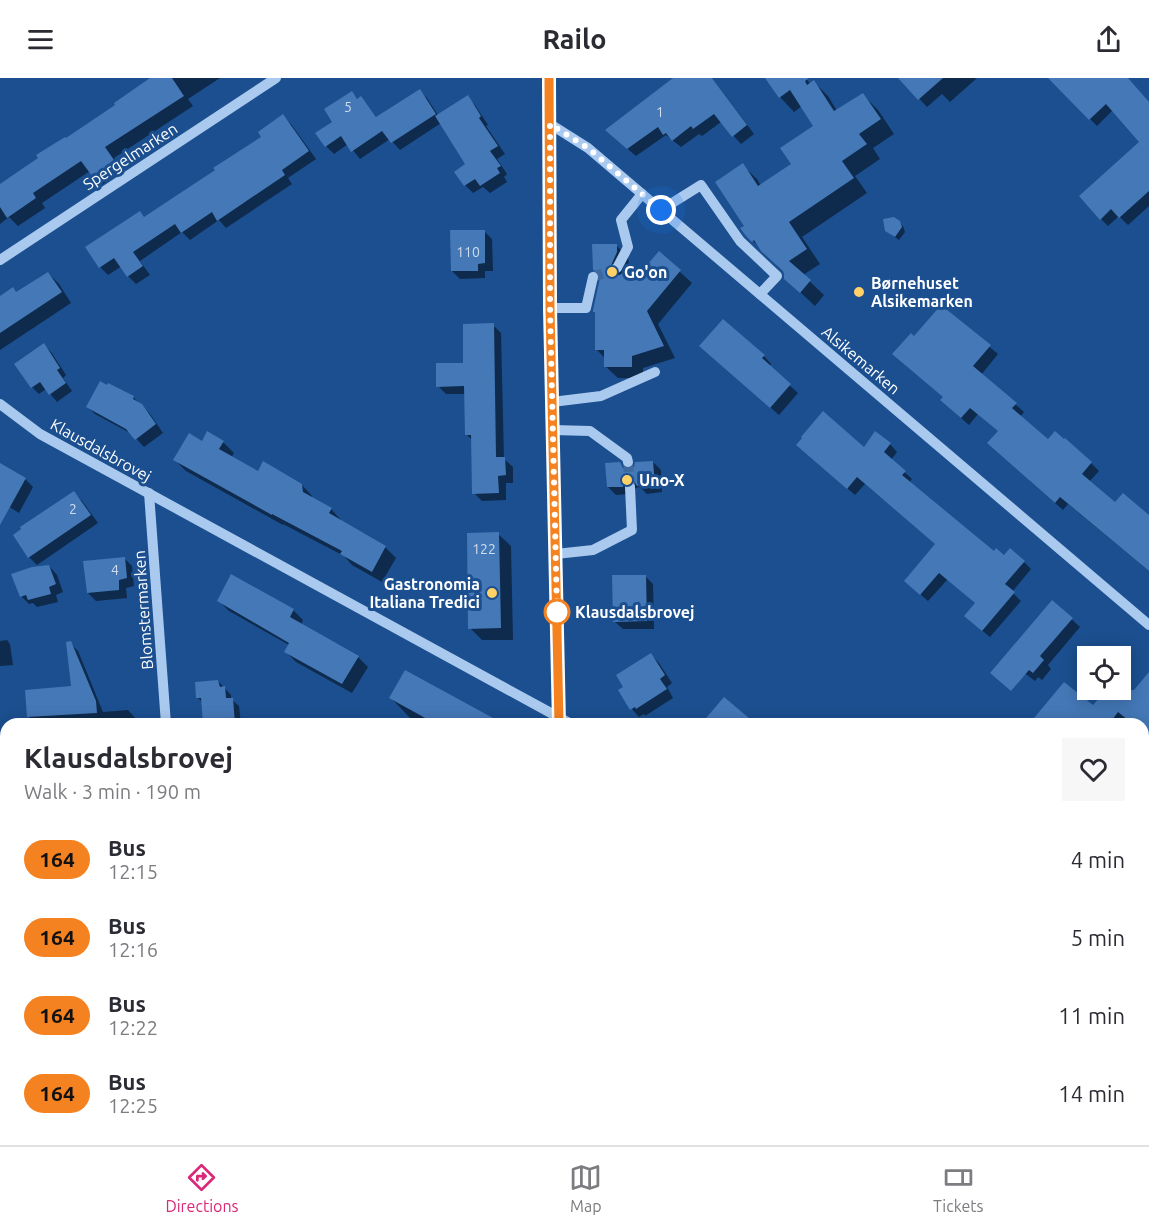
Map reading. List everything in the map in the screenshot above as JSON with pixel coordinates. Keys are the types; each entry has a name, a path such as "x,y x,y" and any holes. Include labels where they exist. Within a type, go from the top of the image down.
{"street":[{"name":"Spergelmarken","path":"0,260 276,78"},
{"path":"549,78 550,308 559,718"},
{"name":"Alsikemarken","path":"550,124 588,148 1149,625"},
{"path":"661,210 701,185 740,241 777,276 760,294"},
{"path":"617,268 628,247 621,220 642,194"},
{"path":"550,308 586,308 593,278"},
{"path":"552,402 601,396 656,372"},
{"name":"Klausdalsbrovej","path":"0,404 40,434 554,718"},
{"path":"553,430 590,431 627,458 628,462"},
{"path":"556,554 592,550 632,530 630,487"},
{"name":"Blomstermarken","path":"149,493 166,718"}],"building":[{"path":"150,78 172,78 184,96 105,147 114,160 105,168 92,176 81,161 33,193 36,198 7,218 0,207 0,184 38,158 36,155 115,105 114,103"},
{"path":"673,78 712,78 747,125 732,137 714,114 693,129 691,126 672,141 666,133 663,135 658,127 627,149 605,130"},
{"path":"765,78 809,78 805,81 807,85 814,80 834,111 863,93 881,119 859,134 867,144 842,161 854,178 789,222 807,249 789,261 811,280 800,293 784,279 783,271 761,251 754,240 752,242 746,236 740,228 744,226 715,182 743,163 758,186 791,164 780,148 813,126 790,90 779,98"},
{"path":"898,78 943,78 918,100"},
{"path":"1048,78 1128,78 1149,102 1149,191 1119,218 1111,209 1100,220 1079,196 1139,142 1106,104 1089,120"},
{"path":"420,89 436,114 391,143 382,131 351,152 341,136 325,147 315,133 332,122 324,109 352,91 357,99 361,96 376,117"},
{"path":"468,95 481,116 479,118 498,146 490,151 501,166 497,168 500,173 480,186 475,179 464,186 454,172 465,164 435,116"},
{"path":"283,114 309,151 282,170 285,175 217,221 212,212 181,233 175,224 133,252 143,266 127,277 114,258 99,268 85,247 140,211 144,217 215,170 213,168 261,137 258,132"},
{"path":"894,217 900,221 902,227 895,237 885,231 883,219"},
{"path":"450,230 485,230 485,263 478,264 478,271 451,271"},
{"path":"592,244 617,244 617,252 610,268 614,275 620,275 626,268 637,277 659,251 681,270 647,311 664,346 632,356 632,367 604,367 604,350 595,350 595,312 593,310 600,278 598,272 593,270"},
{"path":"48,272 62,292 0,333 0,296 13,287 16,292"},
{"path":"941,305 991,345 973,366 1017,403 1012,408 1048,439 1055,431 1092,462 1082,474 1115,502 1123,493 1149,515 1149,571 1060,497 1055,503 987,443 998,431 970,408 961,418 940,400 943,397 892,354 911,333 914,336"},
{"path":"723,319 765,355 762,358 791,384 770,408 699,346"},
{"path":"494,323 496,457 505,457 506,475 498,476 499,493 472,494 471,435 465,435 464,386 436,387 436,363 463,363 463,324"},
{"path":"44,343 60,368 57,370 66,383 49,395 40,382 31,388 14,364"},
{"path":"100,381 134,396 133,399 142,404 156,424 135,440 126,429 86,407"},
{"path":"823,411 864,447 875,431 891,443 884,452 906,471 902,475 994,551 996,548 1004,555 1010,548 1025,561 1005,584 1015,592 982,631 964,616 975,603 939,573 920,595 904,581 935,544 857,477 847,489 796,445"},
{"path":"207,431 224,441 219,449 258,471 263,461 302,484 303,492 332,508 329,513 386,546 372,572 340,554 342,551 173,460 189,433 202,441"},
{"path":"653,461 655,485 637,486 634,481 629,480 624,483 623,487 607,487 605,463 620,462 623,468 629,469 634,467 635,462"},
{"path":"0,463 26,478 0,525"},
{"path":"74,491 91,515 28,558 13,535 21,529 20,527"},
{"path":"499,532 501,628 468,629 467,533"},
{"path":"125,557 127,578 119,580 119,590 87,593 83,561"},
{"path":"49,565 56,584 49,587 51,594 28,600 26,595 20,597 11,574 32,567"},
{"path":"231,574 294,609 290,617 359,656 342,684 284,652 289,643 217,601"},
{"path":"612,575 646,575 647,621 613,622"},
{"path":"1052,600 1073,618 1040,656 1044,660 1033,673 1029,670 1011,691 990,673"},
{"path":"71,641 96,701 97,713 27,717 25,690 71,686 66,642"},
{"path":"651,653 665,675 660,679 667,689 636,709 635,707 630,710 618,690 623,687 616,675"},
{"path":"405,670 493,718 425,718 389,698"},
{"path":"1149,672 1149,718 1126,718 1118,712 1114,718 1034,718 1064,682 1077,692 1077,700 1087,700 1093,705 1097,700 1131,700 1131,690 1134,690"},
{"path":"218,680 220,687 225,686 226,698 233,698 235,718 203,718 201,698 196,698 195,682"},
{"path":"724,697 749,718 706,718"}],"tunnel":[{"path":"593,277 617,268"},
{"path":"628,462 630,487"}],"bus line":[{"name":"164","path":"549,78 550,308 559,718"}],"place":[{"name":"Go'on","path":"612,272"},
{"name":"Børnehuset Alsikemarken","path":"859,292"},
{"name":"Uno-X","path":"627,480"},
{"name":"Gastronomia Italiana Tredici","path":"492,593"},
{"name":"Klausdalsbrovej","path":"557,612"}],"route":[{"path":"557,612 550,308 550,124 588,148 661,210"}]}
